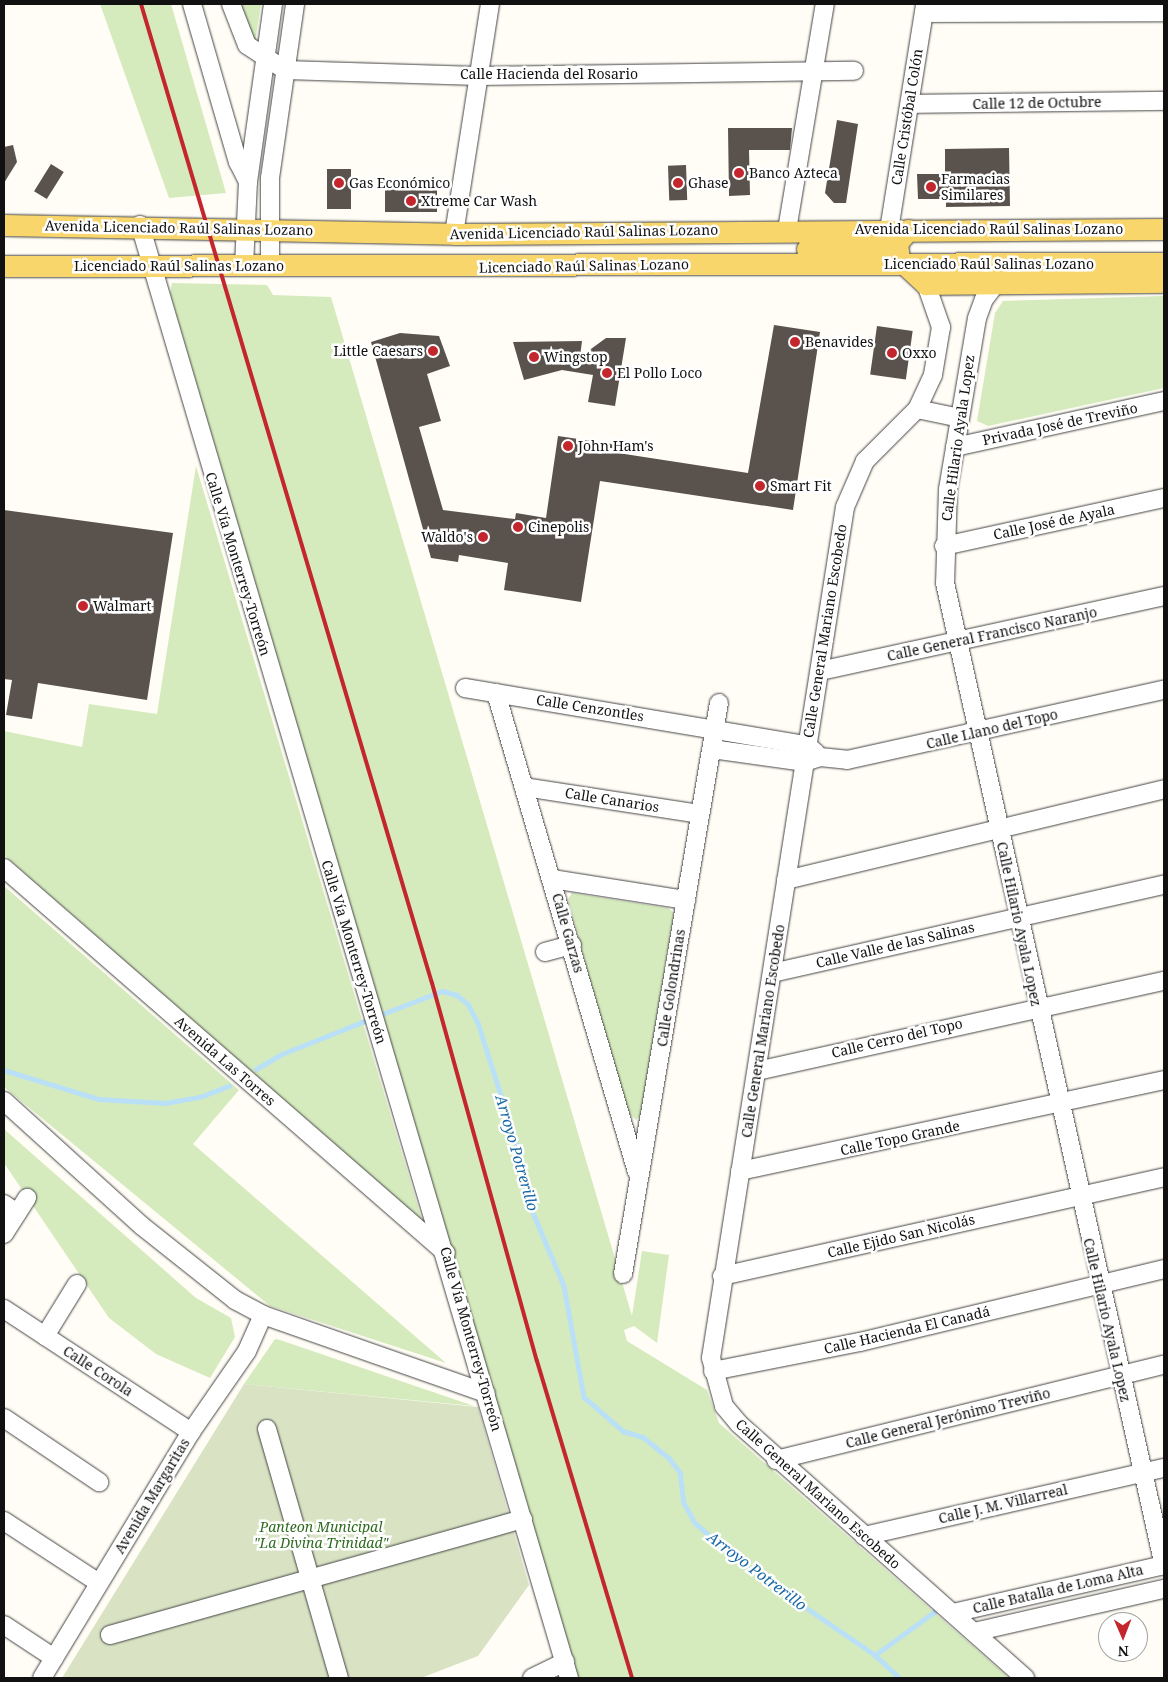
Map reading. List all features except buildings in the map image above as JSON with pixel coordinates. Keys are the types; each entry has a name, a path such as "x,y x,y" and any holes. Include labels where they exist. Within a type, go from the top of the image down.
{"main road":[{"name":"Avenida Licenciado Raúl Salinas Lozano","path":"4,224 244,227 454,234 787,230 1164,229"},
{"path":"749,263 758,255 771,250 877,248 886,243 899,230"},
{"path":"899,230 897,243 902,264 926,284 1164,282"},
{"name":"Licenciado Raúl Salinas Lozano","path":"4,266 1164,262"}],"street":[{"path":"192,4 238,162 248,182"},
{"path":"231,4 247,45 264,59 284,70"},
{"path":"244,266 244,227 248,182 273,4"},
{"path":"270,266 270,178 284,70 295,4"},
{"path":"454,234 490,4"},
{"path":"787,230 825,4"},
{"path":"924,8 1164,12"},
{"name":"Calle Cristóbal Colón","path":"899,230 910,104 924,8"},
{"name":"Calle Hacienda del Rosario","path":"284,70 478,76 854,71"},
{"name":"Calle 12 de Octubre","path":"910,104 1164,101"},
{"name":"Calle Vía Monterrey-Torreón","path":"140,225 208,467 446,1254 567,1670"},
{"name":"Calle Hilario Ayala Lopez","path":"996,282 979,309 955,447 944,546 945,583 975,732 1036,1006 1164,1566"},
{"name":"Calle General Mariano Escobedo","path":"926,284 941,327 933,375 917,409 865,461 850,490 820,672 811,755 786,880 757,1071 722,1276 712,1341 713,1371 727,1411 776,1460 1025,1678"},
{"name":"Privada José de Treviño","path":"955,447 1164,401"},
{"path":"917,409 960,418"},
{"name":"Calle José de Ayala","path":"944,546 1164,498"},
{"name":"Calle General Francisco Naranjo","path":"820,672 1164,596"},
{"name":"Calle Cenzontles","path":"465,688 715,729 811,755"},
{"name":"Calle Llano del Topo","path":"811,755 868,757 1164,690"},
{"name":"Calle Garzas","path":"496,693 572,945 638,1175"},
{"name":"Calle Golondrinas","path":"623,1274 638,1175 719,703"},
{"path":"712,749 811,755"},
{"name":"Calle Canarios","path":"524,786 700,814"},
{"path":"786,880 1164,789"},
{"name":"Avenida Las Torres","path":"4,868 446,1254"},
{"path":"552,880 686,900"},
{"name":"Calle Valle de las Salinas","path":"772,972 1164,885"},
{"path":"545,952 572,945"},
{"name":"Calle Cerro del Topo","path":"757,1071 1036,1006 1164,981"},
{"name":"Calle Topo Grande","path":"740,1171 1164,1080"},
{"path":"4,1102 171,1250 217,1288 263,1316 486,1393"},
{"name":"Calle Ejido San Nicolás","path":"722,1276 1164,1177"},
{"path":"4,1234 10,1209 27,1198"},
{"name":"Calle Hacienda El Canadá","path":"713,1371 860,1342 1100,1286 1164,1269"},
{"path":"44,1336 76,1284"},
{"name":"Calle Corola","path":"4,1309 191,1432"},
{"name":"Avenida Margaritas","path":"42,1678 191,1432 247,1351 263,1316"},
{"name":"Calle General Jerónimo Treviño","path":"776,1460 1164,1365"},
{"path":"4,1418 99,1482"},
{"path":"267,1429 338,1678"},
{"name":"Calle J. M. Villarreal","path":"864,1536 1164,1468"},
{"path":"110,1635 523,1519"},
{"path":"4,1521 99,1583"},
{"name":"Calle Batalla de Loma Alta","path":"952,1614 1164,1566"},
{"name":"Calle Batalla de Loma Alta","path":"974,1632 1164,1589"},
{"path":"4,1625 54,1658"},
{"path":"532,1678 567,1670"}],"green space":[{"path":"100,4 171,4 226,193 169,198"},
{"path":"238,4 261,4 255,43"},
{"path":"172,283 267,285 273,295 331,297 632,1316 642,1251 669,1255 657,1343 634,1326 624,1330 627,1341 707,1390 719,1423 1009,1678 578,1678 170,293"},
{"path":"1164,296 1164,388 988,426 977,421 995,313 1003,301"},
{"path":"196,466 422,1220 4,855 4,731 82,747 89,704 157,714"},
{"path":"4,886 239,1090 193,1144 446,1363 270,1306 4,1087"},
{"path":"572,893 668,908 674,913 641,1115 636,1120 627,1112 568,899"},
{"path":"4,1129 196,1298 231,1318 235,1337 210,1378 156,1354 109,1318 4,1163"},
{"path":"275,1339 280,1340 474,1406 244,1384"},
{"name":"Panteon Municipal \"La Divina Trinidad\"","path":"244,1384 478,1407 529,1585 478,1656 421,1678 62,1678"}],"waterway":[{"name":"Arroyo Potrerillo","path":"377,1016 442,991 457,995 468,1004 478,1023 522,1161 528,1201 564,1286 584,1397 623,1431 643,1437 669,1458 680,1472 684,1503 695,1523 747,1567 875,1655 900,1678"},
{"name":"Arroyo Potrerillo","path":"256,1069 282,1054 370,1019"},
{"name":"Arroyo Potrerillo","path":"4,1070 99,1099 165,1103 200,1097 229,1086"},
{"path":"875,1655 934,1612"}],"railway":[{"path":"141,4 432,983 537,1361 632,1678"}],"place":[{"name":"Banco Azteca","path":"739,173"},
{"name":"Gas Económico","path":"339,183"},
{"name":"Ghase","path":"678,183"},
{"name":"Farmacias Similares","path":"931,187"},
{"name":"Xtreme Car Wash","path":"411,201"},
{"name":"Benavides","path":"795,342"},
{"name":"Little Caesars","path":"433,351"},
{"name":"Oxxo","path":"892,353"},
{"name":"Wingstop","path":"534,357"},
{"name":"El Pollo Loco","path":"607,373"},
{"name":"John Ham's","path":"568,446"},
{"name":"Smart Fit","path":"760,486"},
{"name":"Cinepolis","path":"518,527"},
{"name":"Waldo's","path":"483,537"},
{"name":"Walmart","path":"83,606"}]}
